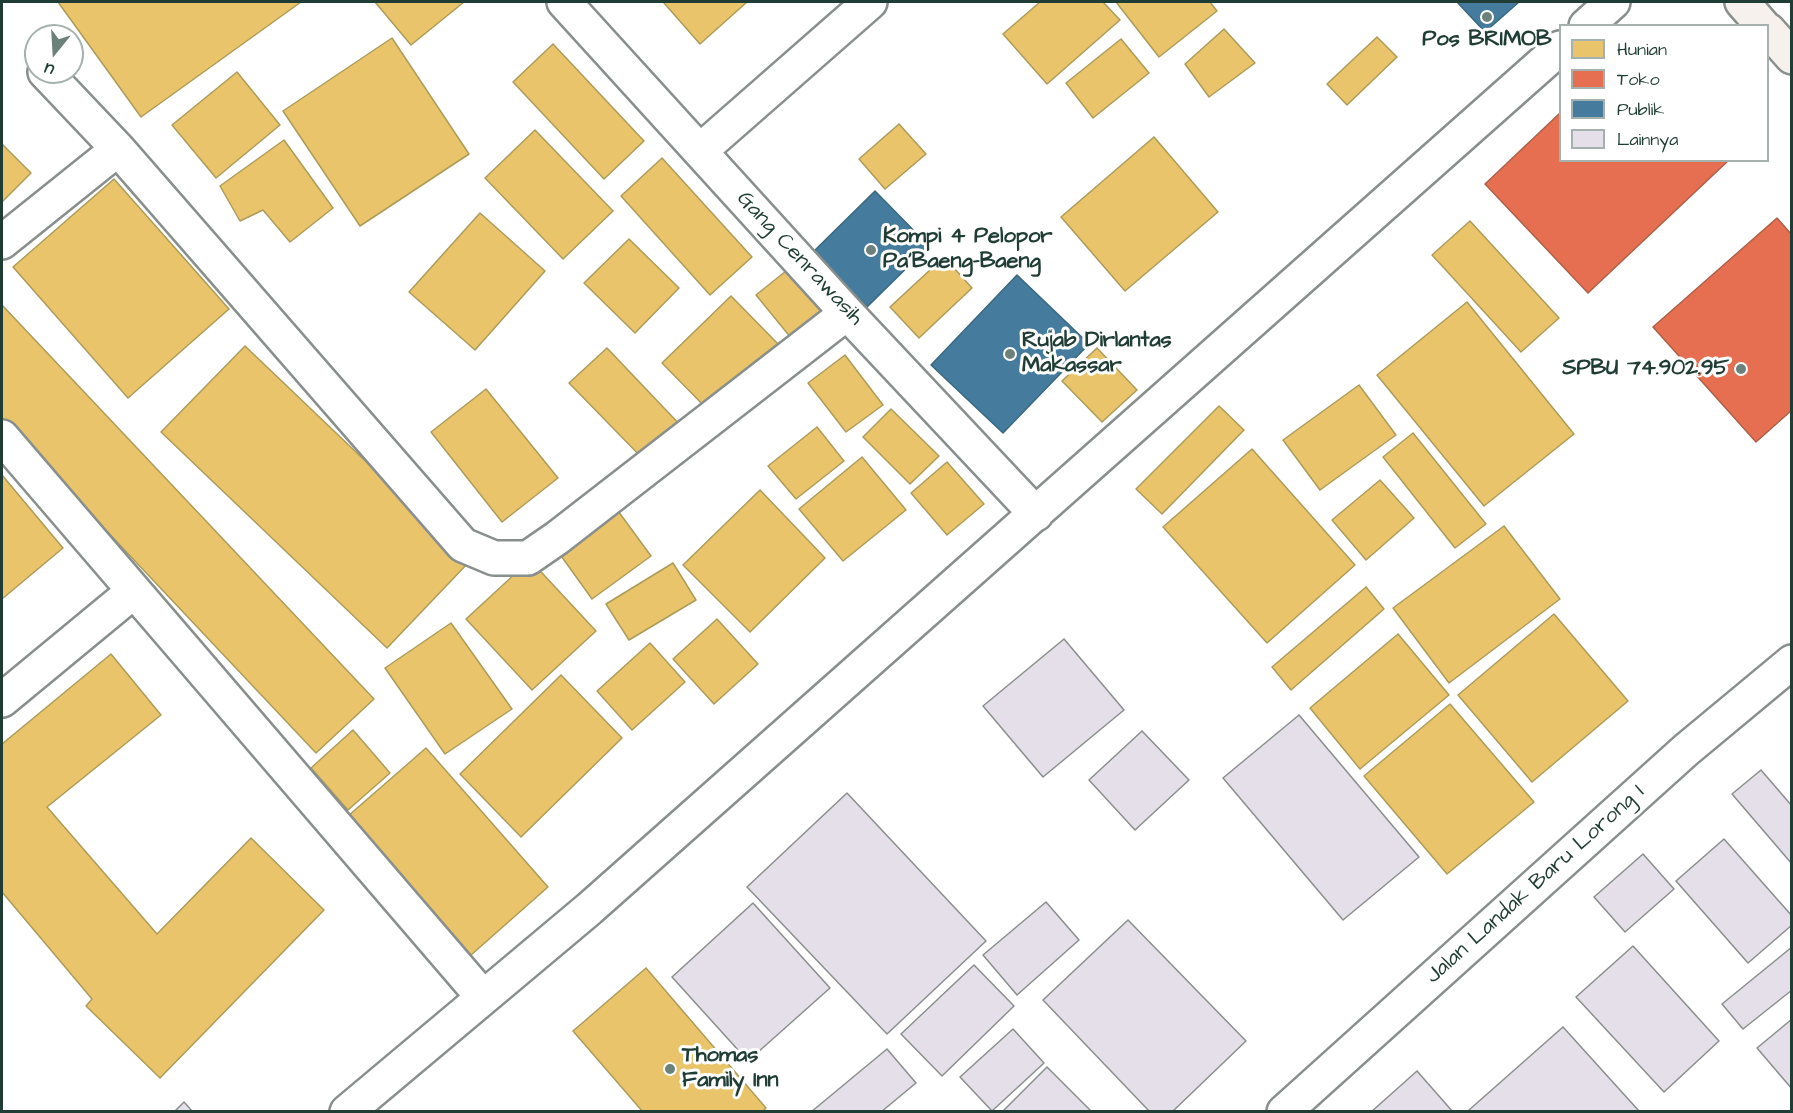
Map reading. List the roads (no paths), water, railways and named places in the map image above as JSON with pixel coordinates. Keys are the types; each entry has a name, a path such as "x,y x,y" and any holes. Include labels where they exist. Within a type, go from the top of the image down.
{"main road":[{"path":"1742,2 1763,24"}],"street":[{"name":"Gang Cenrawasih","path":"564,2 847,313 1036,514"},
{"path":"700,151 870,2"},
{"path":"1588,24 1613,2"},
{"path":"347,1112 589,909 1559,49"},
{"path":"57,84 118,149 463,545 494,558 528,558 557,538 847,313"},
{"path":"2,242 118,149"},
{"path":"2,437 483,997"},
{"path":"7,684 134,591"},
{"name":"Jalan Landak Baru Lorong I","path":"1284,1112 1686,750 1791,662"}],"place":[{"name":"Pos BRIMOB","path":"1487,17"},
{"name":"Kompi 4 Pelopor Pa'Baeng-Baeng","path":"871,250"},
{"name":"Rujab Dirlantas Makassar","path":"1010,354"},
{"name":"SPBU 74.902.95","path":"1741,369"},
{"name":"Thomas Family Inn","path":"670,1069"}]}
